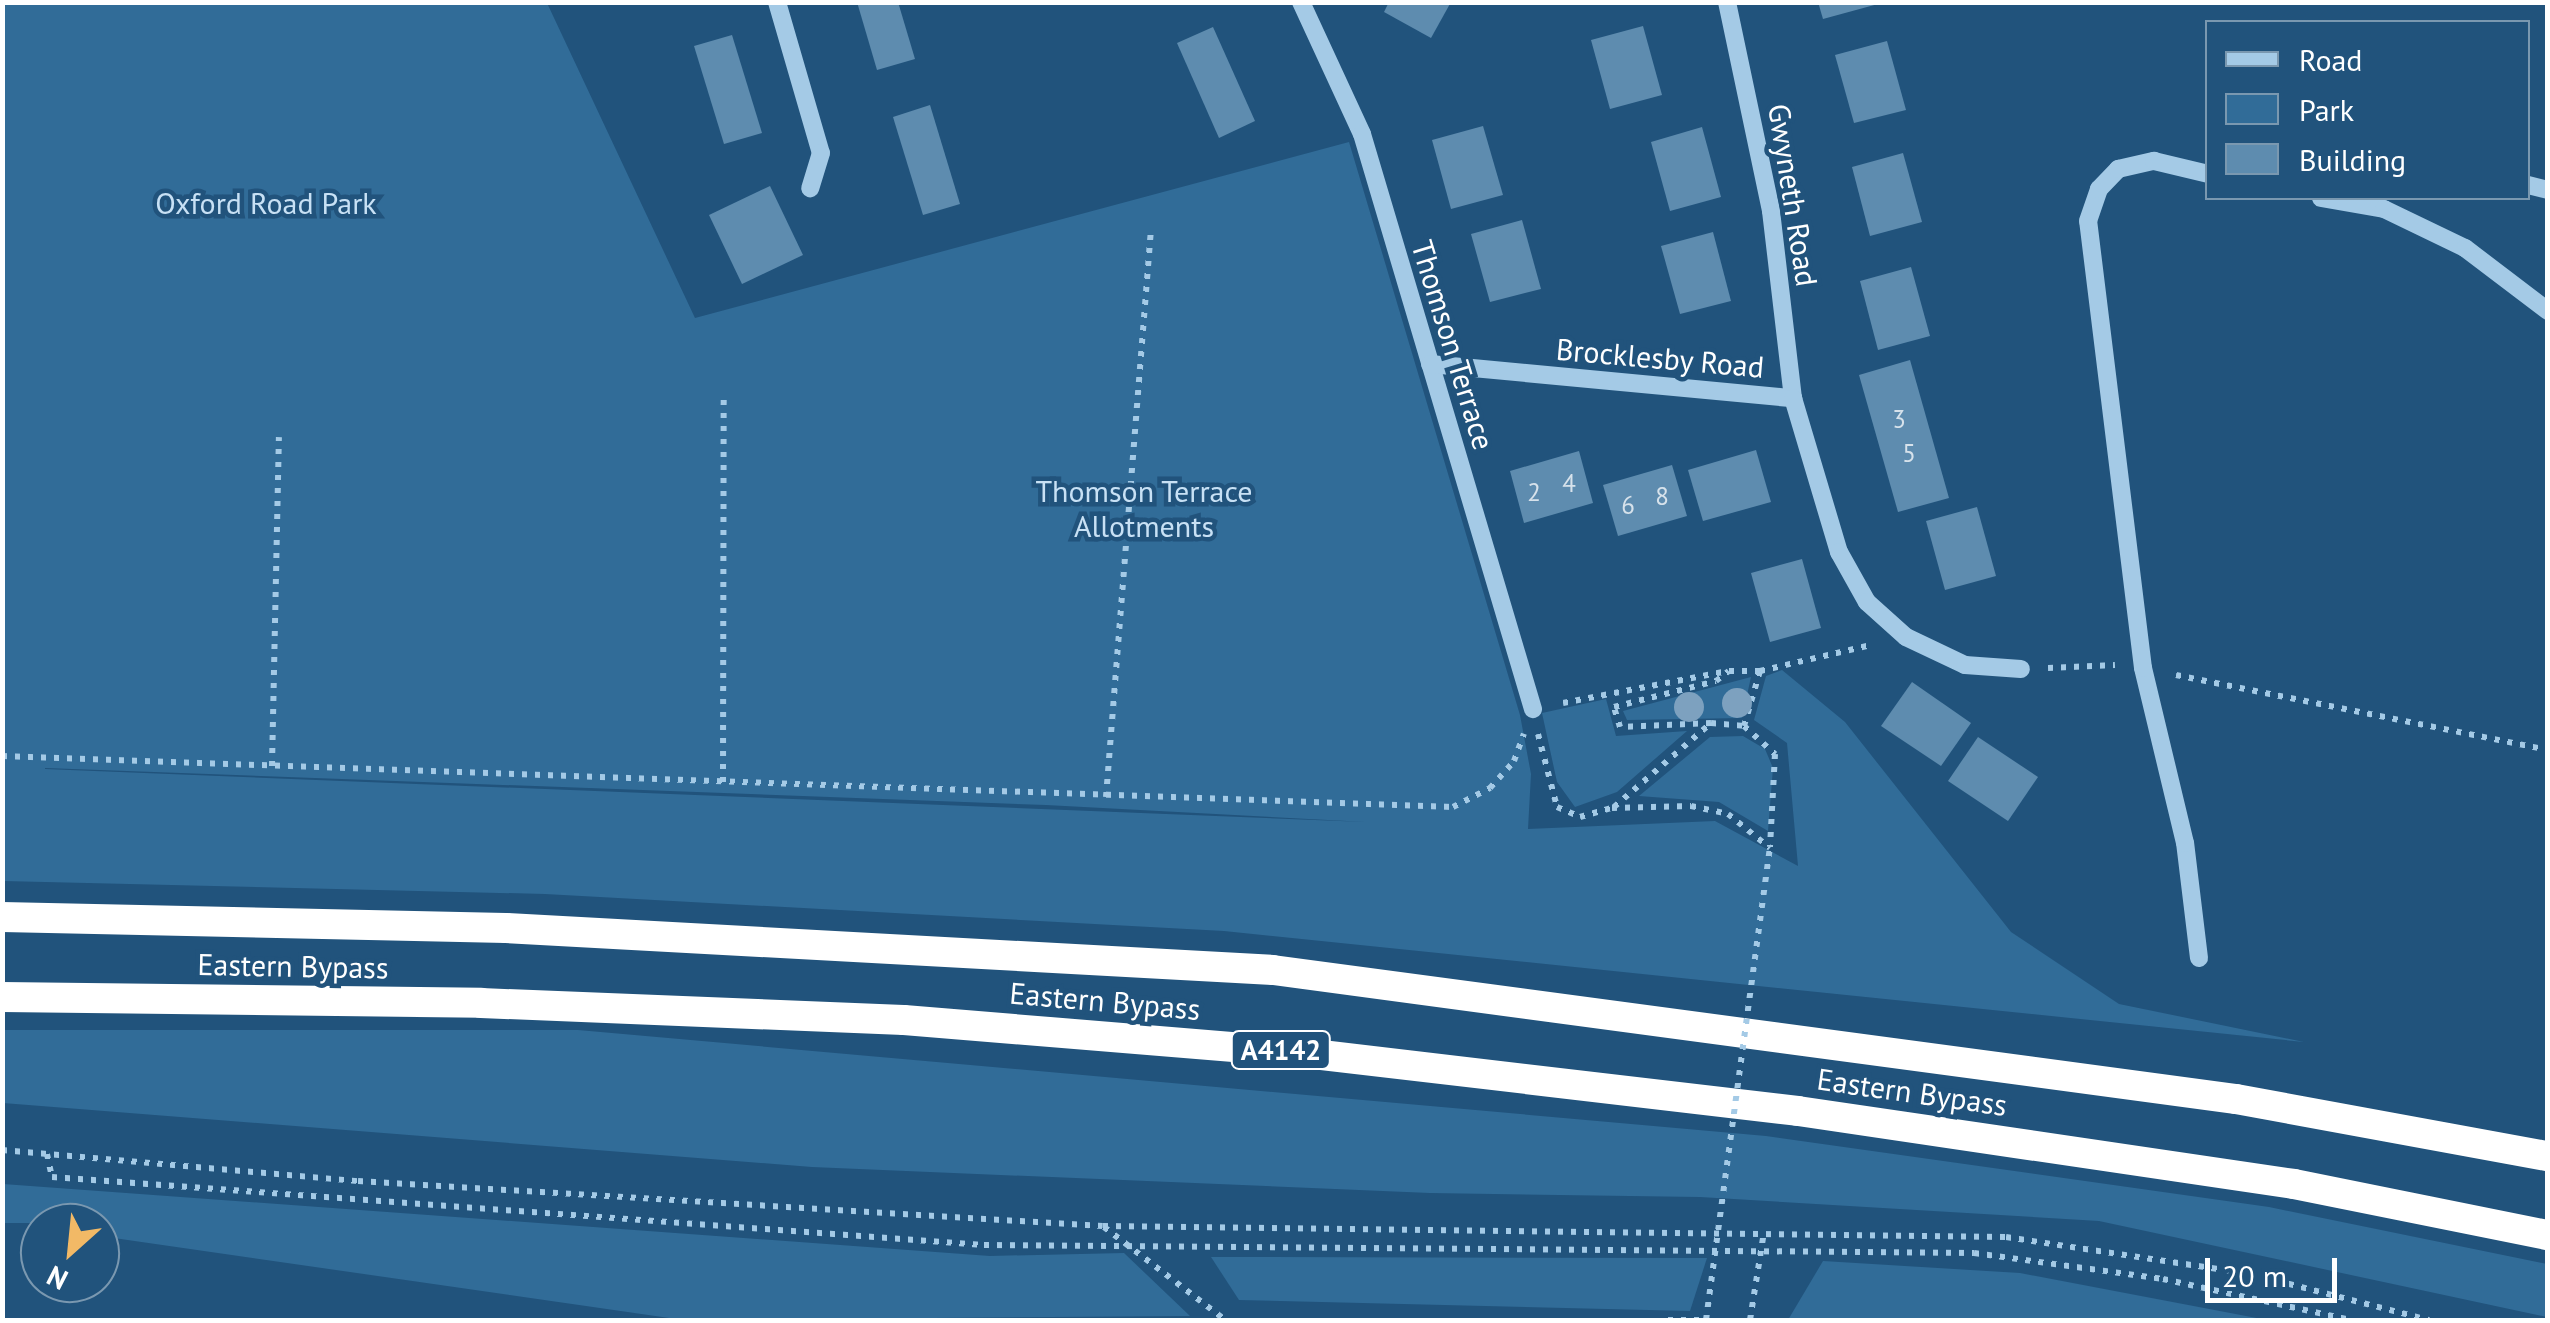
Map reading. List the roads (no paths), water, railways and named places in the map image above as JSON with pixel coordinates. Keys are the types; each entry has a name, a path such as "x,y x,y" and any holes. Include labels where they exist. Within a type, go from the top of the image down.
{"highway":[{"name":"Eastern Bypass","path":"2,917 506,928 1273,970 2236,1100 2548,1156"},
{"name":"Eastern Bypass","path":"2,998 481,1003 884,1020 1296,1052 1798,1111 2218,1172 2548,1235"}],"street":[{"path":"777,2 821,153 810,188"},
{"name":"Thomson Terrace","path":"1301,2 1362,134 1533,710"},
{"name":"Gwyneth Road","path":"1728,2 1771,211 1793,398"},
{"path":"2199,958 2186,843 2144,668 2088,221 2099,189 2118,169 2154,161 2205,173"},
{"path":"2332,200 2384,209 2466,248 2545,303"},
{"name":"Brocklesby Road","path":"1430,364 1793,398 1838,552 1867,602 1906,637 1965,666 2021,668"}],"park label":[{"name":"Oxford Road Park","path":"266,203"},
{"name":"Thomson Terrace Allotments","path":"1144,508"}]}
